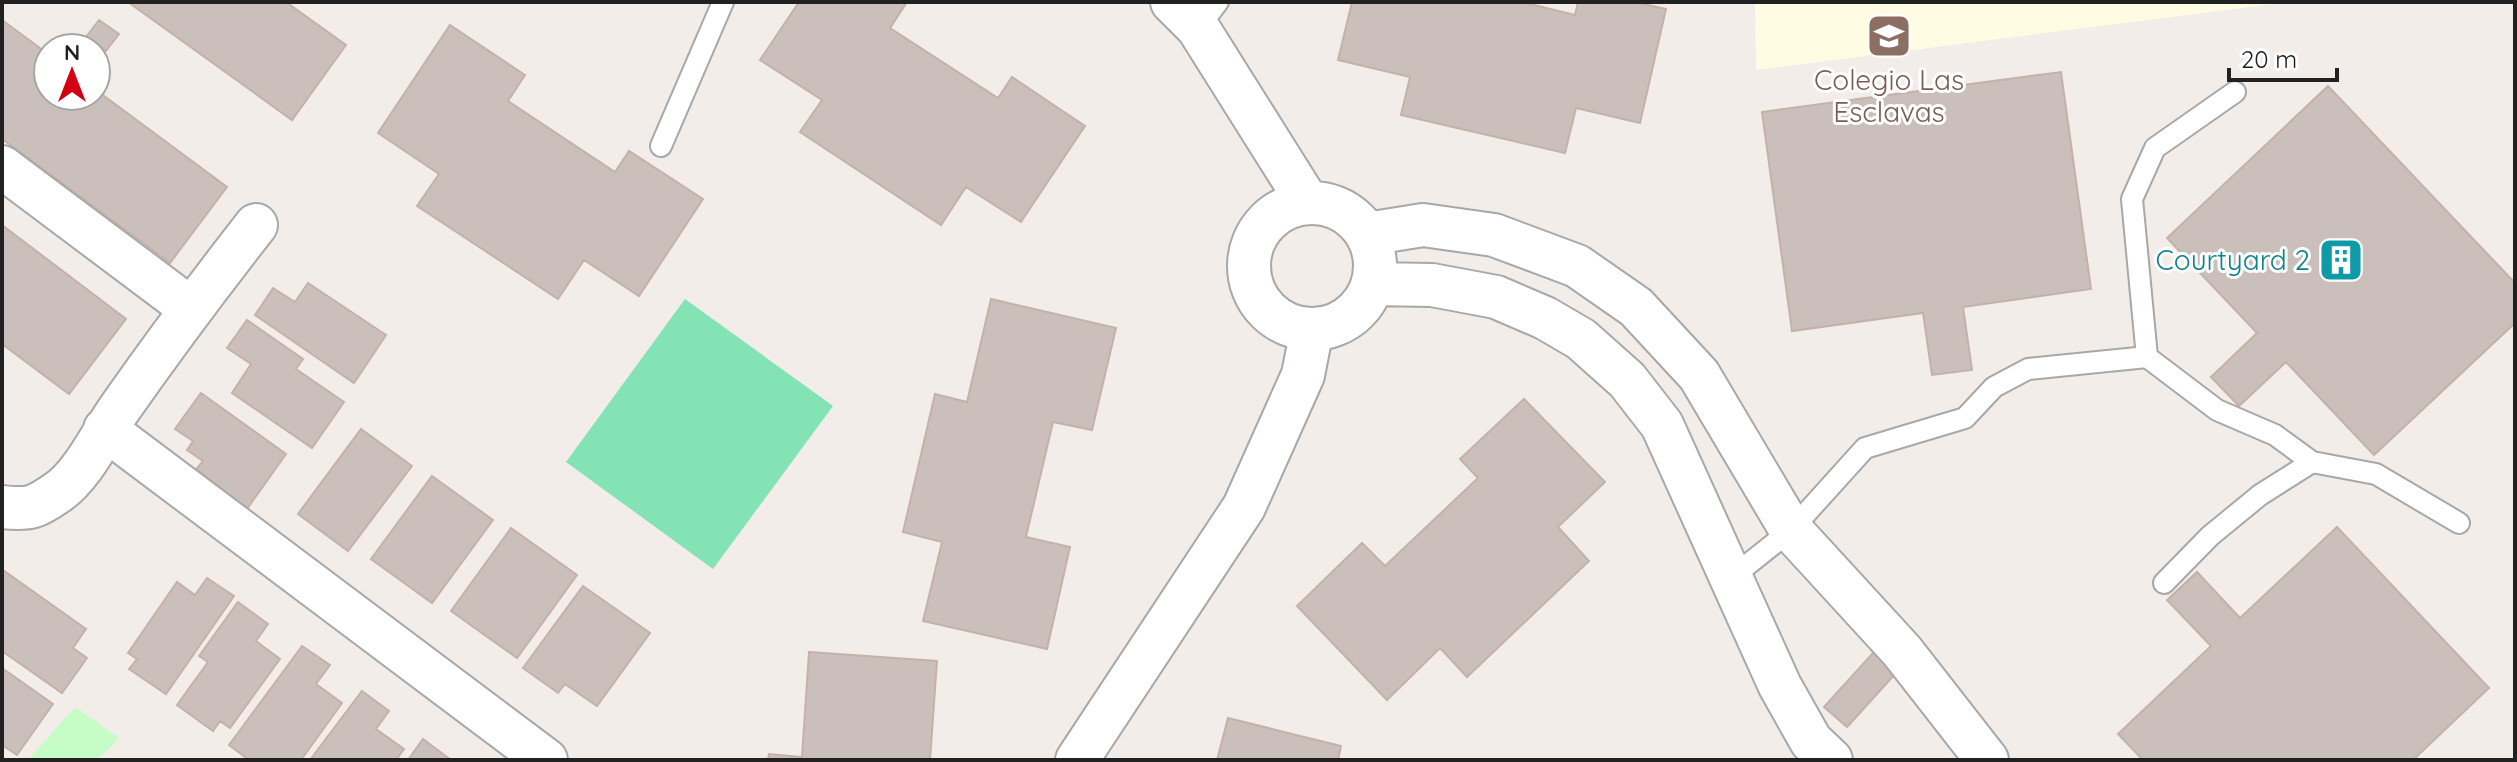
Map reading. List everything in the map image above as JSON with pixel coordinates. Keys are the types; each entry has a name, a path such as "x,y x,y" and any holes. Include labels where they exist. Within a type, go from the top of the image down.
{"street":[{"path":"1196,11 1308,203"},
{"path":"2,167 190,308"},
{"path":"1308,203 1325,204 1342,210 1367,234 1375,259 1373,284 1361,305 1343,321 1312,329 1290,325 1271,314 1258,298 1250,278 1250,257 1256,237 1269,220 1287,209 1308,203"},
{"path":"2,507 27,510 61,490 90,455 190,308 256,225"},
{"path":"1367,234 1423,225 1494,235 1577,266 1636,307 1699,375 1791,530 1902,651 1987,760"},
{"path":"1373,284 1432,285 1496,297 1545,318 1581,339 1627,380 1662,425 1780,686 1811,741 1831,760"},
{"path":"1077,760 1244,507 1303,375 1312,329"},
{"path":"105,429 546,760"}],"lane":[{"path":"661,146 723,2"},
{"path":"2147,357 2132,199 2155,148 2235,92"},
{"path":"1731,578 1791,530 1865,448 1965,418 1994,387 2028,369 2147,357 2217,410 2275,435 2312,462 2376,474 2459,523"},
{"path":"2164,583 2260,495 2312,462"}],"shaded area":[{"name":"Colegio Las Esclavas","path":"1755,2 2288,2 1756,70"}],"green space":[{"path":"685,299 833,406 713,569 566,462"},
{"path":"75,707 119,738 98,760 28,760"}],"building":[{"path":"128,2 286,2 346,45 292,120"},
{"path":"799,2 907,2 890,28 998,98 1012,77 1085,126 1021,222 966,187 941,225 800,132 822,100 760,60"},
{"path":"1352,2 1522,2 1575,15 1578,2 1635,2 1666,9 1640,123 1576,108 1565,153 1401,115 1410,77 1338,60"},
{"path":"2,20 32,42 32,112 112,112 112,102 227,187 170,263 2,139"},
{"path":"99,20 119,34 112,43 112,32 90,32"},
{"path":"450,25 525,75 508,101 615,172 629,151 703,199 639,296 584,260 558,299 417,206 439,174 378,133"},
{"path":"2061,72 2091,289 1963,307 1972,370 1932,375 1923,313 1792,331 1762,112"},
{"name":"Courtyard 2","path":"2328,86 2515,283 2515,323 2374,455 2286,362 2239,406 2211,377 2257,333 2167,238"},
{"path":"2,225 126,319 69,394 2,344"},
{"path":"308,283 386,335 354,383 255,315 273,288 295,302"},
{"path":"991,299 1116,328 1092,430 1053,422 1026,537 1070,547 1047,649 923,621 942,542 903,532 935,394 967,402"},
{"path":"247,320 303,359 296,369 344,402 312,448 232,393 251,364 227,348"},
{"path":"201,393 286,454 247,509 194,472 203,461 187,450 193,441 175,429"},
{"path":"1524,399 1605,482 1558,527 1589,561 1467,677 1440,648 1387,700 1297,606 1362,543 1385,566 1478,478 1460,459"},
{"path":"361,429 412,466 348,551 298,514"},
{"path":"432,476 493,520 432,603 371,559"},
{"path":"2337,527 2489,688 2413,760 2143,760 2118,734 2211,646 2167,600 2197,572 2240,618"},
{"path":"511,528 577,575 517,658 451,611"},
{"path":"3,570 86,629 73,648 87,658 62,693 2,651"},
{"path":"207,578 234,596 166,694 129,669 137,659 128,653 177,582 195,595"},
{"path":"583,586 650,633 597,706 565,684 558,693 523,668"},
{"path":"238,602 268,624 256,641 280,659 230,728 220,721 213,731 177,705 208,662 199,656"},
{"path":"1884,641 1906,662 1847,727 1824,707"},
{"path":"302,646 330,665 316,684 342,703 301,760 249,760 229,745"},
{"path":"809,652 937,661 930,760 768,760 769,754 802,757"},
{"path":"2,668 53,704 17,755 2,745"},
{"path":"362,691 389,711 376,729 404,749 396,760 310,760"},
{"path":"1228,718 1341,746 1338,760 1217,760"},
{"path":"423,739 451,760 408,760"}],"place":[{"name":"Colegio Las Esclavas","path":"1889,36"},
{"name":"Courtyard 2","path":"2341,260"}]}
